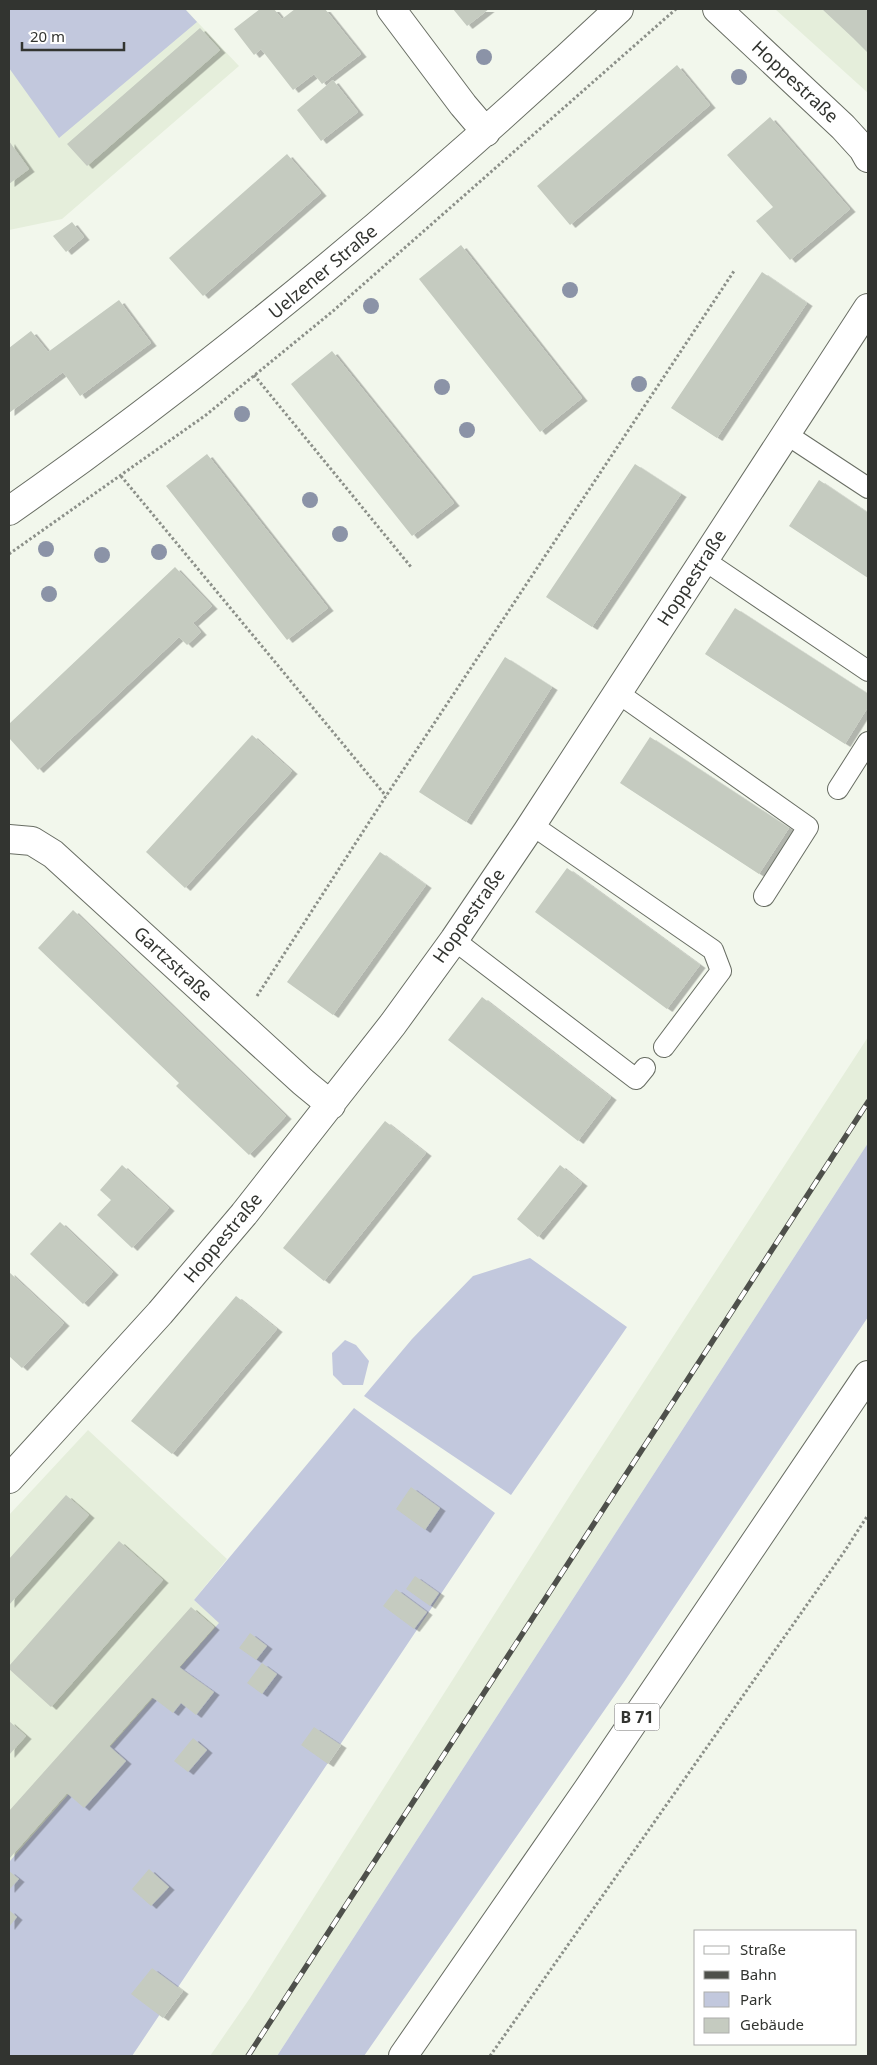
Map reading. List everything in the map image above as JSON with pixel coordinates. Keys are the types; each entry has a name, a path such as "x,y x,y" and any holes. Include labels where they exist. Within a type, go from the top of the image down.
{"street":[{"path":"391,9 463,106 486,132"},
{"name":"Uelzener Straße","path":"9,511 182,385 324,272 486,132 619,9"},
{"name":"Hoppestraße","path":"716,9 843,127 863,149 868,158"},
{"name":"Hoppestraße","path":"9,1479 166,1305 244,1214 393,1024 454,940 532,825 786,434 851,338 868,308"},
{"name":"Gartzstraße","path":"9,839 32,841 53,854 238,1024 303,1082 331,1104"},
{"name":"B 71","path":"403,2056 594,1781 868,1375"}],"lane":[{"path":"786,434 868,488"},
{"path":"704,560 868,671"},
{"path":"618,693 808,827 764,896"},
{"path":"838,789 868,742"},
{"path":"532,825 713,950 721,971 664,1047"},
{"path":"454,940 636,1079 645,1068"}],"path":[{"path":"238,1024 386,796 734,271"},
{"path":"254,376 411,567"},
{"path":"121,476 386,796"},
{"path":"490,2056 838,1561 868,1514"}],"shaded area":[{"path":"9,9 185,9 239,66 62,219 9,230"},
{"path":"775,9 868,9 868,93"},
{"path":"868,1037 868,1143 277,2056 210,2056 250,1998 576,1486"},
{"path":"88,1430 227,1559 194,1600 220,1623 9,1862 9,1515"}],"green space":[{"path":"9,9 185,9 197,22 59,138 9,68"},
{"path":"868,1143 868,1317 624,1682 364,2056 277,2056"},
{"path":"530,1258 627,1327 511,1495 364,1396 412,1339 473,1276"},
{"path":"345,1340 356,1345 369,1361 363,1385 343,1385 333,1375 332,1353"},
{"path":"354,1408 495,1513 132,2056 9,2056 9,1862 219,1623 194,1600"}],"building":[{"path":"260,9 274,9 282,19 295,9 325,9 361,54 322,84 314,74 293,90 261,49 254,55 234,29"},
{"path":"453,9 489,9 467,26"},
{"path":"822,9 868,9 868,53 853,38"},
{"path":"200,28 220,50 87,166 67,144"},
{"path":"677,65 710,105 570,225 537,186"},
{"path":"333,80 358,112 321,141 297,110"},
{"path":"770,117 850,209 790,260 756,221 773,207 727,155"},
{"path":"9,141 29,169 9,184"},
{"path":"287,154 321,193 203,296 169,258"},
{"path":"72,222 84,237 66,252 53,236"},
{"path":"461,245 582,398 540,432 419,279"},
{"path":"762,272 807,303 717,438 671,408"},
{"path":"119,300 151,343 80,396 63,372 9,413 9,348 31,331 48,352"},
{"path":"332,351 454,503 412,536 291,384"},
{"path":"207,454 328,608 287,640 166,486"},
{"path":"635,464 681,494 592,627 546,597"},
{"path":"819,480 868,513 868,578 789,526"},
{"path":"175,567 212,606 193,623 201,632 187,645 179,637 38,770 9,738 9,724"},
{"path":"735,608 868,694 868,707 845,744 705,654"},
{"path":"505,657 552,687 466,822 419,792"},
{"path":"252,735 292,771 185,888 146,852"},
{"path":"650,737 789,828 759,874 620,783"},
{"path":"380,852 426,885 333,1015 287,982"},
{"path":"567,868 700,965 667,1009 535,912"},
{"path":"73,910 286,1116 249,1155 176,1086 179,1083 38,948"},
{"path":"482,997 611,1097 578,1141 448,1040"},
{"path":"385,1121 426,1153 324,1281 283,1248"},
{"path":"122,1165 169,1208 132,1248 97,1215 111,1200 100,1190"},
{"path":"560,1165 582,1183 538,1237 517,1219"},
{"path":"60,1222 113,1272 83,1304 30,1254"},
{"path":"9,1272 64,1323 22,1368 9,1356"},
{"path":"236,1296 277,1329 172,1454 131,1421"},
{"path":"411,1487 440,1508 425,1530 396,1509"},
{"path":"66,1495 89,1515 9,1605 9,1559"},
{"path":"119,1541 163,1580 51,1707 9,1669 9,1666"},
{"path":"415,1576 439,1593 430,1606 406,1589"},
{"path":"396,1589 427,1612 414,1629 383,1606"},
{"path":"191,1607 214,1627 179,1667 214,1692 196,1715 181,1703 173,1713 152,1697 109,1746 126,1761 84,1808 67,1793 9,1859 9,1811"},
{"path":"250,1633 267,1646 256,1660 239,1648"},
{"path":"262,1663 277,1674 262,1694 247,1683"},
{"path":"9,1721 26,1736 9,1755"},
{"path":"314,1727 341,1745 328,1764 301,1745"},
{"path":"193,1738 207,1750 188,1772 174,1761"},
{"path":"149,1869 169,1887 151,1906 132,1889"},
{"path":"9,1871 19,1879 9,1890"},
{"path":"9,1910 17,1917 9,1927"},
{"path":"152,1968 183,1991 163,2018 131,1994"}],"railway":[{"path":"248,2056 868,1102"}]}
